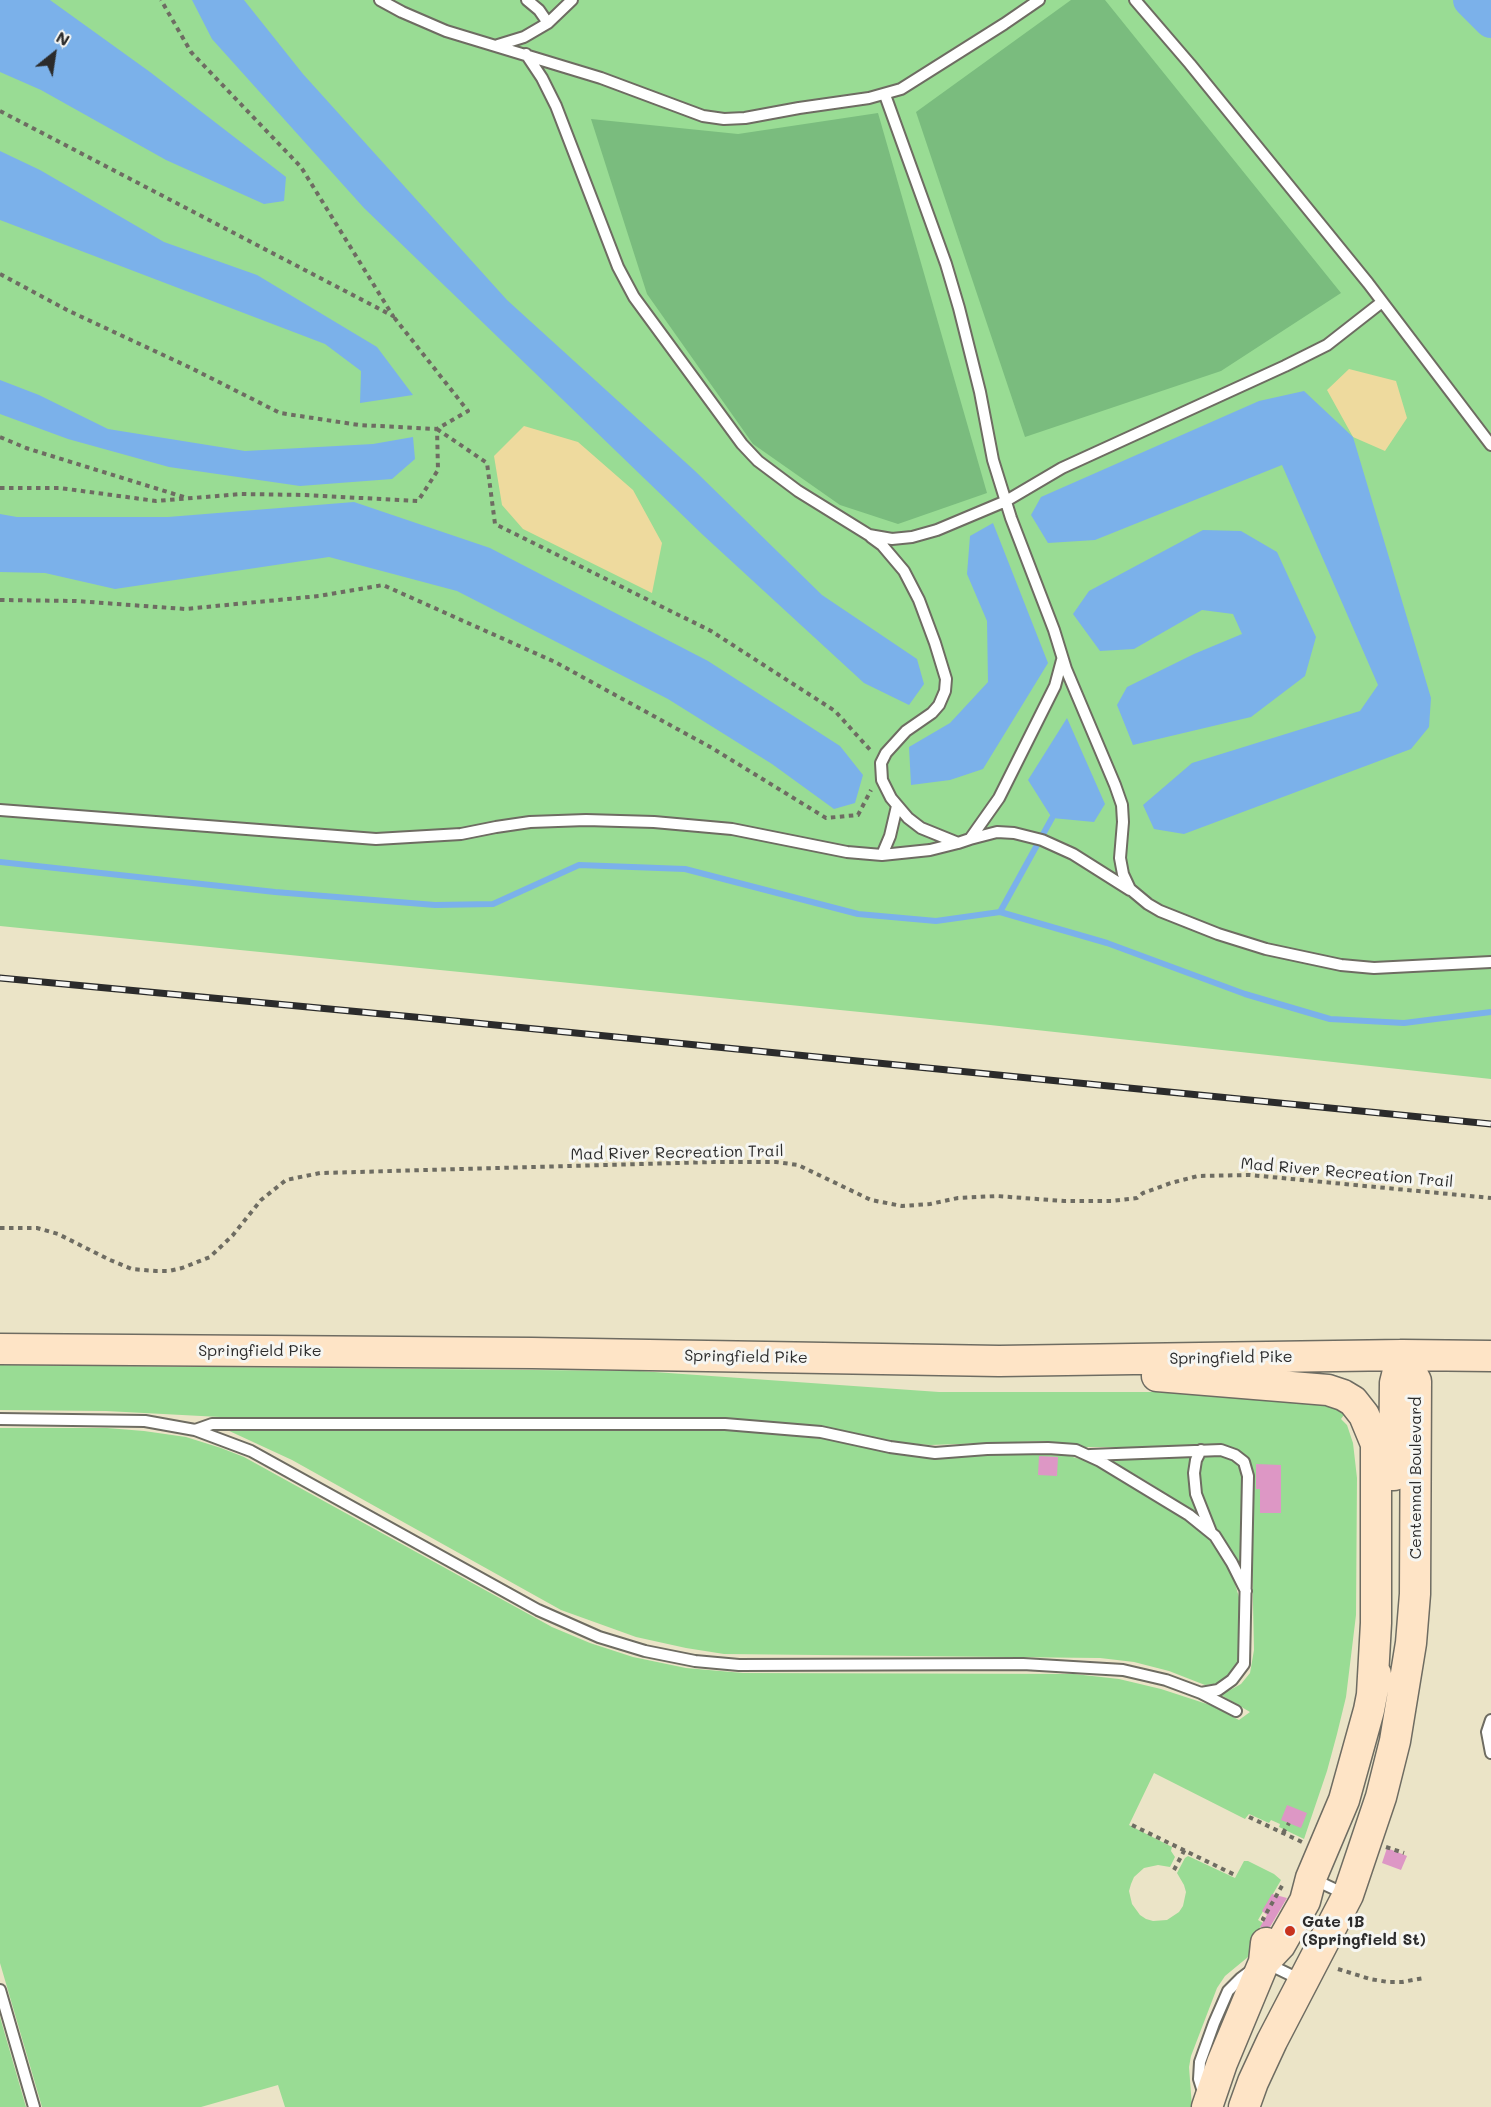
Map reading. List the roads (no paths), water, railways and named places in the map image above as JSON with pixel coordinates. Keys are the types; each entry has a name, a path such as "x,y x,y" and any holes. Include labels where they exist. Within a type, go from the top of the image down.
{"main road":[{"name":"Springfield Pike","path":"0,1348 999,1361 1402,1355 1491,1356"},
{"name":"Centennal Boulevard","path":"1311,1878 1344,1800 1380,1656 1390,1587 1395,1383 1402,1355"},
{"name":"Centennal Boulevard","path":"1244,2107 1272,2041 1348,1895 1381,1797 1401,1712 1411,1644 1415,1594 1416,1381 1402,1355"},
{"path":"999,1361 1328,1390 1353,1401 1364,1415 1376,1444 1376,1623 1372,1694"},
{"path":"1207,2107 1222,2063 1264,1962 1267,1940 1292,1893 1311,1878"}],"lane":[{"path":"380,0 446,31 602,78 703,116 724,119 745,118 885,95 901,89 1039,0"},
{"path":"527,0 548,22"},
{"path":"495,46 524,37 548,22 572,0"},
{"path":"1135,0 1191,64 1382,302 1491,445"},
{"path":"526,54 542,78 556,106 618,267 641,306 742,444 758,461 798,491 882,545 904,571 919,600 936,643 946,679 945,691 939,705 932,713 906,731 886,753 881,763 882,780 897,806 908,818 921,828 958,843"},
{"path":"885,95 950,275 980,392 993,460 1006,501 1062,658 1122,805 1120,858 1130,889 1160,911 1218,934 1266,949 1341,965 1374,968 1491,962"},
{"path":"868,535 892,539 912,537 937,530 1006,501 1062,468 1327,345 1382,302"},
{"path":"970,839 999,798 1041,717 1057,680 1062,658"},
{"path":"882,855 890,836 897,806"},
{"path":"0,810 376,839 461,834 496,826 530,822 586,820 654,822 732,829 847,852 882,855 930,850 997,832 1026,836 1053,845 1073,854 1135,893"},
{"path":"0,1419 145,1421 195,1430 251,1451 538,1610 599,1637 645,1651 695,1661 740,1665 1023,1664 1123,1670 1166,1680 1201,1693 1236,1711"},
{"path":"195,1430 212,1424 725,1424 821,1432 890,1447 934,1453 987,1449 1076,1450 1190,1515 1211,1532 1232,1563 1246,1591"},
{"path":"1201,1450 1196,1460 1194,1473 1196,1494 1211,1532"},
{"path":"1086,1455 1221,1450 1235,1455 1244,1462 1248,1476 1244,1664 1232,1680 1218,1690 1201,1693"},
{"path":"1491,1720 1487,1732 1491,1754"},
{"path":"1311,1878 1348,1895"},
{"path":"1264,1962 1302,1981"},
{"path":"0,1990 34,2107"}],"water":[{"path":"0,0 50,0 150,72 286,177 284,201 264,204 166,160 41,90 0,72"},
{"path":"192,0 244,0 303,74 507,300 695,471 822,595 917,659 924,684 909,705 864,683 703,535 364,208 212,39"},
{"path":"0,151 40,170 164,242 257,275 377,347 413,395 360,403 361,371 325,344 0,220"},
{"path":"0,380 39,395 108,429 245,451 373,444 413,437 415,459 392,479 300,486 169,467 68,439 0,414"},
{"path":"1304,391 1353,437 1431,698 1429,727 1411,749 1184,834 1154,829 1143,805 1192,763 1360,711 1378,685 1282,465 1095,540 1048,543 1031,515 1041,497 1259,401"},
{"path":"354,502 490,548 708,661 840,746 863,775 855,803 834,809 772,764 668,699 457,591 329,557 115,589 45,573 0,572 0,514 17,517 168,517"},
{"path":"993,523 1048,663 983,769 950,780 911,785 909,747 950,723 988,682 987,621 967,574 970,536"},
{"path":"1203,530 1241,531 1277,552 1316,637 1305,676 1251,717 1133,745 1117,705 1127,687 1194,654 1242,634 1233,614 1202,610 1134,649 1100,651 1073,614 1089,591"},
{"path":"1067,718 1105,804 1094,822 1052,818 1028,780"}],"waterway":[{"path":"1470,0 1491,21"},
{"path":"1000,912 1052,818"},
{"path":"0,862 275,892 435,905 493,904 579,865 685,869 858,914 936,921 1000,912 1107,943 1245,994 1330,1019 1404,1023 1491,1012"}],"railway":[{"path":"0,978 1491,1124"}],"place":[{"name":"Gate 1B (Springfield St)","path":"1290,1931"}]}
